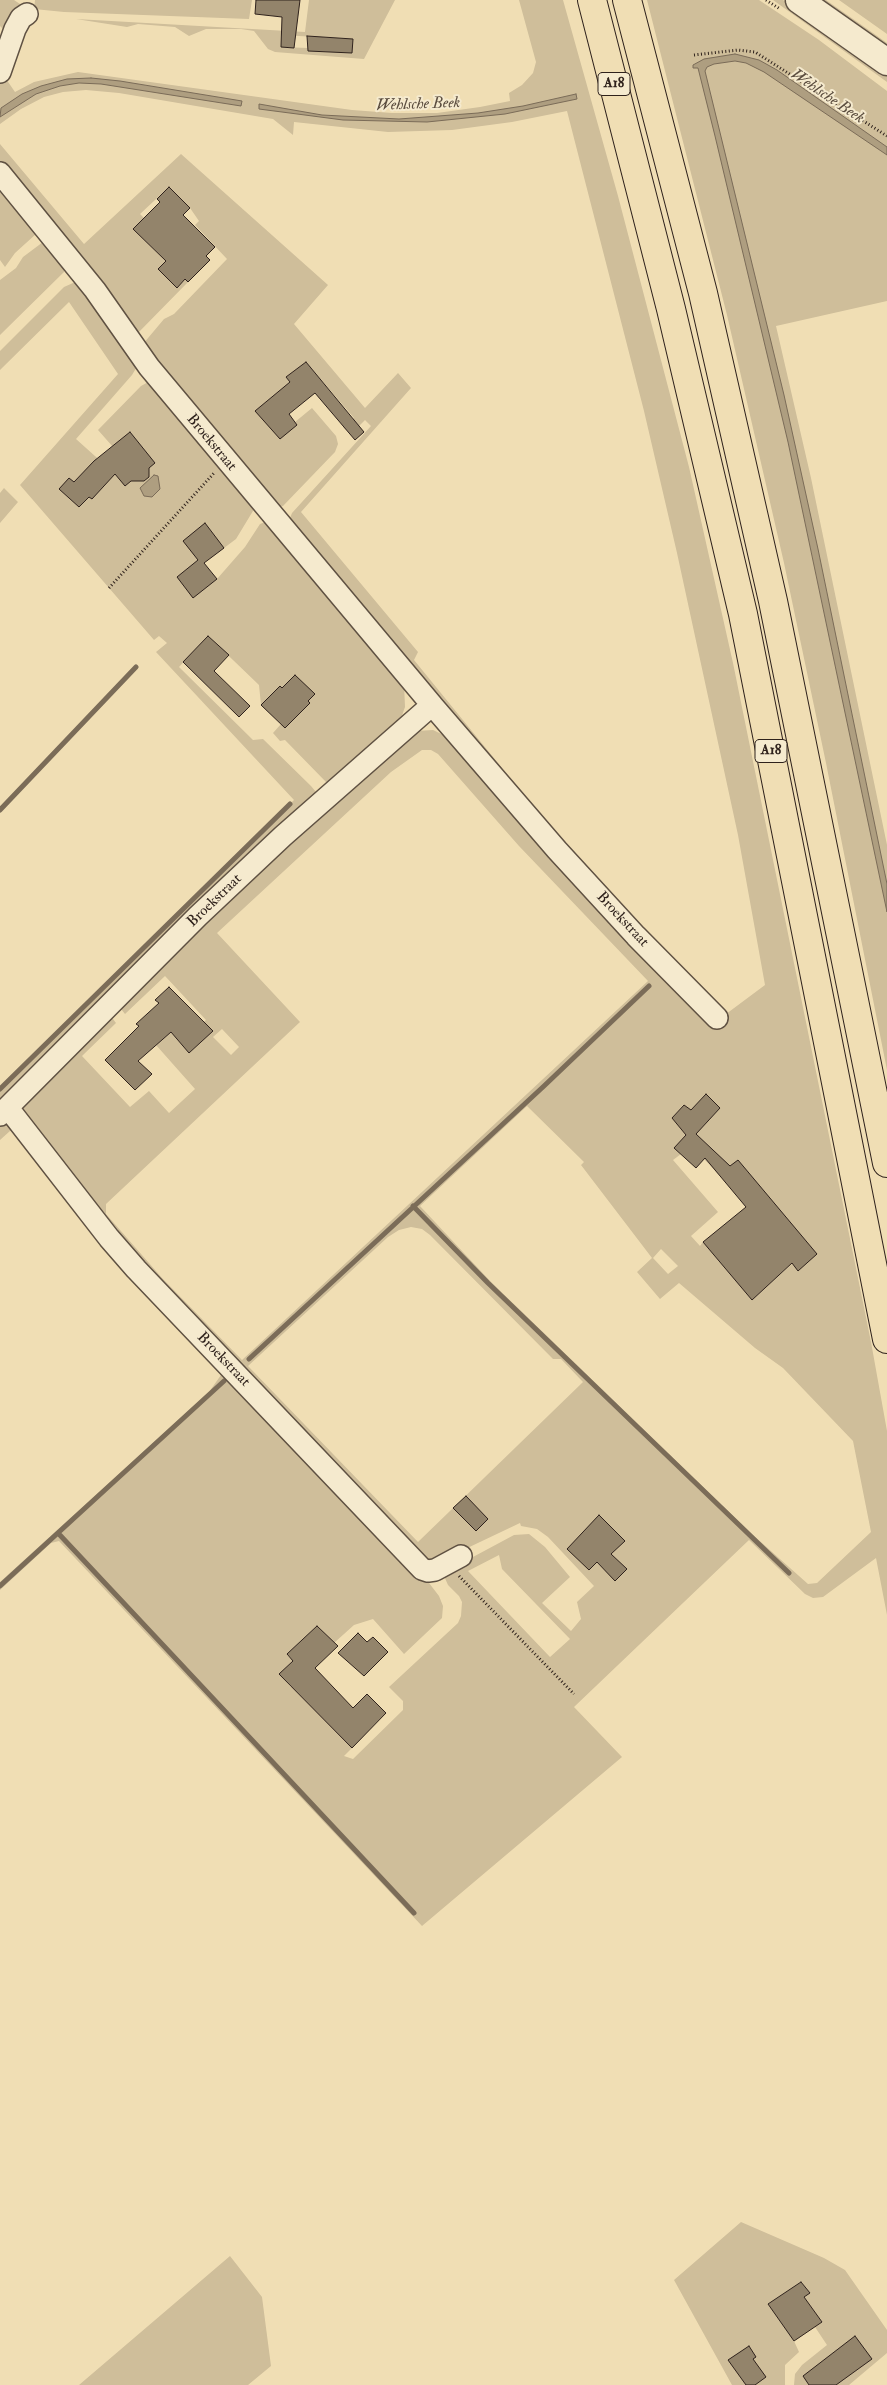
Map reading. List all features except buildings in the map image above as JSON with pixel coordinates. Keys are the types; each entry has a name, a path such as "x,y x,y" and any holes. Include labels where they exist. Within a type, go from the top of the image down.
{"highway":[{"name":"A18","path":"592,0 672,309 743,614 887,1339"},
{"name":"A18","path":"628,0 703,293 771,592 887,1163"}],"street":[{"path":"799,0 887,62"},
{"path":"0,72 16,29 21,18 26,14"},
{"name":"Broekstraat","path":"0,174 95,290 149,367 432,705 557,850 636,936 717,1018"},
{"name":"Broekstraat","path":"432,705 283,836 198,916 4,1112 136,1269 415,1561 428,1571 454,1560"}],"path":[{"path":"694,55 738,50 755,52 887,136"},
{"path":"109,588 226,461"},
{"path":"454,1560 574,1694"}],"shaded area":[{"path":"0,0 14,0 20,4 8,34 0,26"},
{"path":"35,0 252,0 249,19 64,12 34,9"},
{"path":"309,0 395,0 364,59 275,52 268,49 254,31 241,29 206,29 189,36 175,27 138,24 127,27 76,19 305,32","holes":["281,35 353,39 352,52 308,51 308,48 281,47"]},
{"path":"519,0 563,0 618,196 689,467 733,663 871,1342 887,1431 887,1615 876,1558 823,1597 813,1598 805,1594 749,1540 574,1707 622,1757 422,1926 59,1541 51,1543 0,1590 0,1582 209,1392 221,1375 220,1368 109,1251 17,1132 10,1131 0,1140 0,1125 10,1124 15,1126 106,1241 139,1278 416,1566 439,1596 443,1606 442,1618 404,1654 373,1619 354,1625 334,1643 317,1626 287,1655 293,1661 279,1674 291,1687 305,1673 307,1677 295,1689 352,1748 344,1756 353,1759 403,1710 403,1701 389,1687 458,1623 461,1616 462,1602 448,1585 444,1576 445,1572 514,1535 529,1534 545,1547 570,1577 542,1603 571,1631 581,1619 577,1602 594,1586 548,1537 537,1529 521,1526 520,1523 440,1561 427,1562 416,1554 126,1250 25,1124 20,1106 23,1099 104,1018 113,1019 116,1023 82,1056 130,1107 149,1091 169,1113 195,1089 156,1045 171,1032 190,1052 201,1042 192,1032 206,1020 165,976 125,1014 121,1009 122,1001 240,882 294,833 408,736 417,731 433,730 454,740 613,921 714,1023 765,985 738,835 677,553 644,411 567,111 512,122 452,130 388,132 294,122 293,135 273,119 119,93 86,90 63,92 44,97 21,109 0,124 0,81 4,76 15,92 34,82 78,72 352,110 392,113 437,113 510,101 509,93 522,85 533,73 536,62","holes":["422,750 431,750 438,754 519,846 648,981 242,1360 163,1279 106,1214 106,1204 300,1022 217,933 391,772","222,1029 239,1047 231,1055 213,1037","706,1094 720,1108 695,1134 712,1150 704,1159 718,1174 738,1161 816,1254 798,1270 793,1263 752,1299 703,1242 700,1246 691,1236 718,1212 673,1160 681,1154 675,1148 686,1135 672,1118 683,1105 691,1110","527,1106 584,1162 581,1165 652,1258 637,1272 660,1299 679,1283 755,1348 783,1368 853,1441 871,1532 817,1583 808,1584 753,1535 491,1282 420,1206","411,1227 422,1229 553,1359 561,1359 583,1382 418,1542 248,1366 388,1237 399,1230","661,1249 678,1266 668,1274 653,1258","499,1555 502,1569 570,1639 550,1657 468,1571"]},
{"path":"647,0 759,0 819,40 887,91 887,301 776,326 811,478 887,845 887,1070 784,563 727,315"},
{"path":"773,0 783,0 887,73 887,82"},
{"path":"815,0 826,0 873,33 887,43 887,51"},
{"path":"839,0 887,0 887,34"},
{"path":"735,54 759,60 777,70 887,147 887,155 764,72 746,63 735,61 714,64 707,67 705,71 784,395 818,549 887,884 887,912 788,442 698,68 693,68 693,65 704,59"},
{"path":"91,78 242,101 241,106 101,84 79,83 60,86 36,94 0,117 1,108 22,94 41,86 67,79"},
{"path":"576,94 577,99 505,114 427,122 343,120 259,109 259,104 322,115 399,119 478,113 523,106"},
{"path":"0,144 84,244 181,154 328,285 294,324 365,408 398,373 411,388 301,512 418,652 414,660 502,768 505,778 288,523 292,513 371,426 365,420 355,430 346,430 343,427 354,418 306,362 286,377 295,388 284,410 295,422 312,408 336,436 338,444 335,452 283,506 275,508 143,344 164,319 174,314 227,259 195,225 199,221 190,208 169,187 140,214 144,218 133,229 166,261 177,288 185,279 188,282 137,334 0,164"},
{"path":"0,184 36,234 15,253 5,267 0,260"},
{"path":"43,242 64,265 64,272 0,335 0,280 16,268 23,257"},
{"path":"78,283 138,365 132,375 76,439 115,474 128,464 98,430 141,386 150,381 256,506 236,539 204,563 217,579 245,547 260,524 268,521 404,683 405,707 400,721 332,783 326,782 285,740 280,741 273,733 281,724 261,705 259,685 208,636 179,667 253,740 263,739 311,786 316,792 316,797 0,1103 0,1089 294,800 156,652 167,643 159,636 154,640 20,485 118,374 69,302 0,370 0,351 64,287"},
{"path":"154,475 158,476 160,489 152,497 144,496 140,488"},
{"path":"4,488 18,502 0,523 0,493"},
{"path":"741,2222 824,2258 845,2270 887,2330 887,2353 849,2385 794,2385 795,2374 802,2365 827,2345 815,2327 822,2322 804,2297 809,2293 801,2282 768,2304 794,2341 799,2352 785,2365 785,2385 732,2385 674,2280"},
{"path":"230,2256 262,2297 271,2366 248,2385 79,2385"}],"waterway":[{"path":"0,810 136,667"},
{"path":"0,1089 290,804"},
{"path":"249,1359 544,1086 649,986"},
{"path":"413,1206 488,1283 789,1573"},
{"path":"0,1586 224,1381"},
{"path":"58,1533 414,1913"}],"water label":[{"name":"Wehlsche Beek","path":"827,97"},
{"name":"Wehlsche Beek","path":"418,105"}]}
